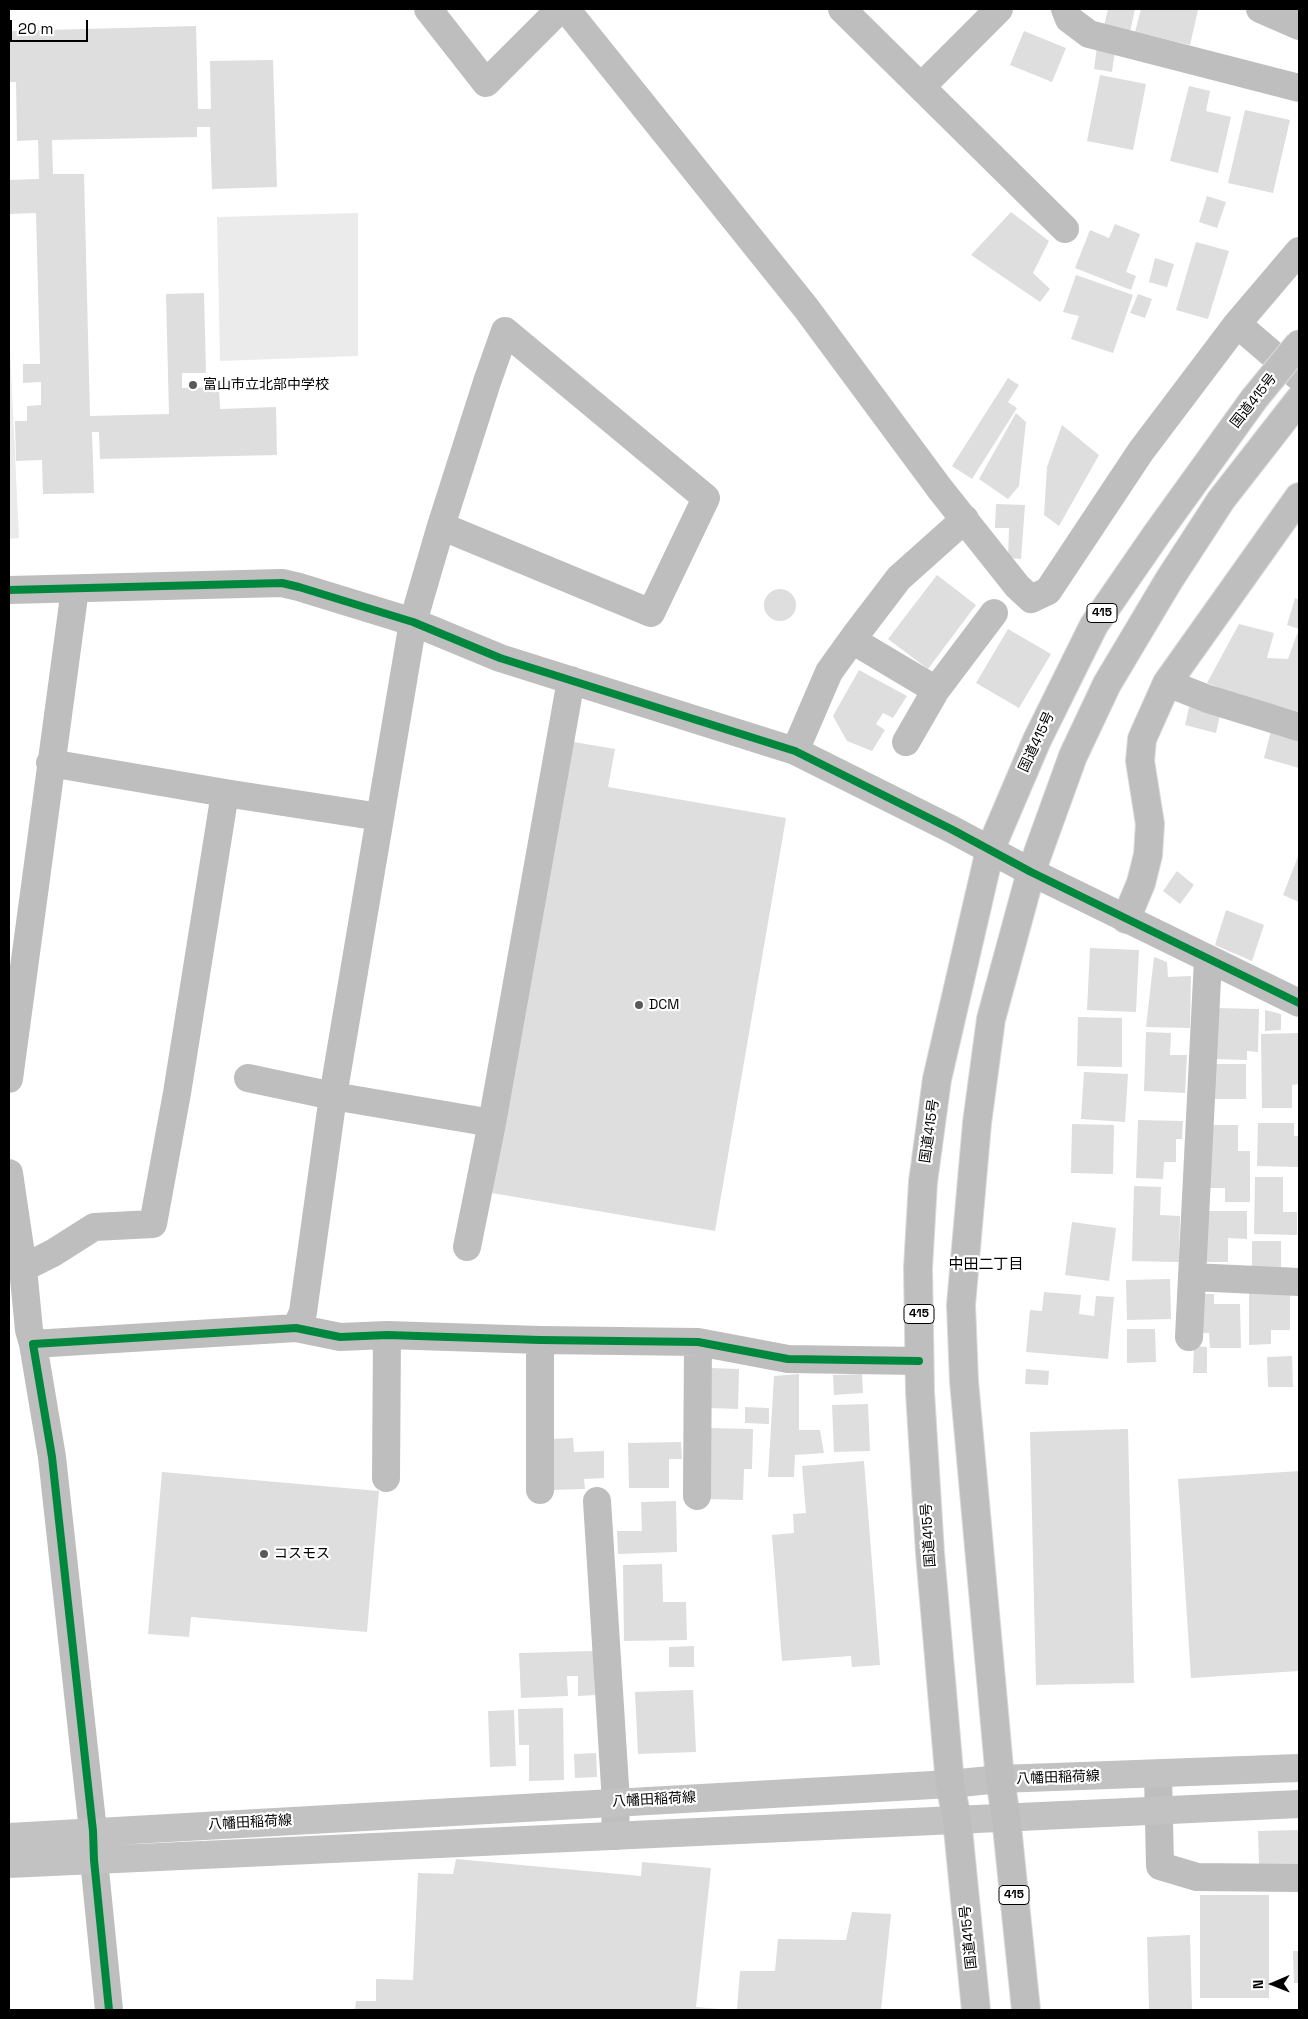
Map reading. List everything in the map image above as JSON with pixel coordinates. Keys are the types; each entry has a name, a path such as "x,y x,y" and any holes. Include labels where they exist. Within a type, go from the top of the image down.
{"main road":[{"path":"428,9 486,83 560,9"},
{"path":"566,9 806,308 940,489 1017,586 1031,599 1048,591 1141,450 1237,324 1299,251"},
{"path":"842,9 1065,230"},
{"path":"921,86 1000,9"},
{"path":"1065,9 1070,20 1089,34 1299,88"},
{"path":"1260,9 1299,26"},
{"path":"1237,324 1299,377"},
{"path":"296,1328 304,1312 333,1096 413,622 441,526 505,331 706,498 651,613 441,526"},
{"name":"国道415号","path":"976,2010 957,1819 950,1784 930,1553 919,1361 918,1268 923,1182 937,1079 990,850 1037,740 1094,625 1254,399 1299,344"},
{"name":"415","path":"1026,2010 1006,1817 1000,1779 965,1391 961,1305 977,1123 991,1020 1031,872 1073,756 1107,684 1169,580 1221,500 1299,400"},
{"path":"1126,919 1141,883 1148,855 1150,824 1140,762 1142,739 1167,683 1299,497"},
{"path":"795,751 829,672 852,640 899,578 965,519"},
{"path":"9,590 282,583 299,586 413,622 500,658 795,751 1031,872 1299,1003"},
{"path":"9,1079 50,763 75,589"},
{"path":"906,742 936,690 994,613"},
{"path":"852,640 936,690"},
{"path":"467,1247 492,1123 571,680"},
{"path":"1167,683 1208,699 1299,727"},
{"path":"50,763 380,817"},
{"path":"22,1268 53,1253 94,1227 153,1224 177,1093 225,793"},
{"path":"1189,1337 1208,959"},
{"path":"248,1078 333,1096 492,1123"},
{"path":"9,1173 29,1330 52,1457 93,1832 94,1860 109,2010"},
{"path":"1192,1277 1299,1282"},
{"path":"33,1344 296,1328 340,1337 387,1335 540,1340 698,1342 788,1359 919,1361"},
{"path":"386,1478 387,1335"},
{"path":"540,1340 540,1490"},
{"path":"697,1496 698,1342"},
{"path":"597,1501 616,1802 616,1836"},
{"name":"八幡田稲荷線","path":"9,1837 950,1784 1000,1779 1299,1768"},
{"path":"1158,1774 1160,1866 1197,1877 1299,1878"},
{"path":"9,1864 1299,1804"}],"shaded area":[{"path":"358,213 358,356 220,361 217,217"},
{"path":"9,328 19,538 9,539"}],"building":[{"path":"1108,9 1135,9 1130,32 1104,26"},
{"path":"1141,9 1198,10 1190,45 1135,32"},
{"path":"196,26 198,109 211,109 210,61 273,60 277,187 212,189 210,127 197,127 197,137 52,140 53,174 84,174 90,416 169,414 166,294 204,293 206,373 182,373 182,388 219,387 220,409 276,407 277,455 100,459 99,432 92,432 94,493 43,494 42,460 16,461 15,421 27,421 27,406 41,405 41,382 23,383 23,364 40,364 36,213 9,214 9,180 39,179 38,140 17,141 16,82 9,82 9,31"},
{"path":"1024,31 1066,48 1052,82 1010,65"},
{"path":"1097,47 1115,50 1112,72 1094,69"},
{"path":"1100,75 1146,84 1133,150 1087,141"},
{"path":"1189,86 1210,91 1206,111 1231,117 1218,173 1170,161"},
{"path":"1245,110 1290,120 1273,193 1228,183"},
{"path":"1207,196 1226,202 1217,228 1199,222"},
{"path":"1011,212 1049,241 1033,273 1050,289 1040,302 971,255"},
{"path":"1115,224 1140,234 1126,272 1136,276 1131,290 1075,268 1090,230 1109,238"},
{"path":"1196,242 1229,251 1208,319 1176,310"},
{"path":"1155,258 1174,264 1167,287 1149,282"},
{"path":"1076,275 1133,295 1113,353 1071,339 1079,316 1063,312"},
{"path":"1138,294 1152,299 1145,318 1130,313"},
{"path":"1008,378 1019,385 1008,402 1017,408 972,479 952,466"},
{"path":"1016,413 1026,422 1019,486 1008,499 979,479"},
{"path":"1062,425 1099,455 1059,526 1044,515 1047,467"},
{"path":"996,504 1025,505 1021,559 1008,558 1009,528 995,528"},
{"path":"937,575 976,605 928,669 888,639"},
{"path":"780,589 786,590 791,594 795,599 795,611 791,616 786,620 780,621 774,620 769,616 765,611 764,605 765,599 769,594 774,590"},
{"path":"1295,598 1299,600 1299,629 1287,625"},
{"path":"1239,624 1274,633 1267,658 1288,659 1297,634 1299,634 1299,712 1234,694 1207,683"},
{"path":"1008,629 1051,654 1019,708 976,683"},
{"path":"859,670 907,696 893,718 883,713 876,724 885,730 872,751 847,741 833,716"},
{"path":"1189,707 1220,715 1216,733 1185,725"},
{"path":"1271,731 1299,739 1299,768 1264,758"},
{"name":"DCM","path":"568,741 615,749 608,787 786,818 715,1231 492,1193"},
{"path":"1299,854 1299,902 1283,895"},
{"path":"1177,871 1194,885 1180,904 1163,891"},
{"path":"1226,910 1264,925 1252,961 1215,945"},
{"path":"1090,948 1139,950 1136,1012 1087,1010"},
{"path":"1154,957 1167,962 1168,977 1191,976 1190,1028 1146,1027"},
{"path":"1214,1008 1259,1009 1258,1052 1247,1051 1247,1060 1213,1059"},
{"path":"1265,1010 1281,1014 1281,1030 1265,1031"},
{"path":"1078,1017 1122,1018 1122,1067 1077,1066"},
{"path":"1146,1032 1171,1033 1170,1055 1187,1055 1185,1093 1144,1091"},
{"path":"1299,1033 1299,1084 1292,1085 1292,1108 1262,1108 1261,1034"},
{"path":"1214,1064 1246,1064 1246,1099 1214,1099"},
{"path":"1084,1072 1128,1074 1125,1122 1081,1119"},
{"path":"1138,1120 1183,1121 1182,1139 1176,1139 1176,1162 1164,1162 1163,1179 1136,1178"},
{"path":"1258,1123 1294,1123 1294,1136 1299,1136 1299,1167 1257,1166"},
{"path":"1072,1124 1114,1125 1113,1174 1071,1173"},
{"path":"1206,1125 1238,1125 1238,1151 1250,1151 1250,1202 1225,1202 1225,1188 1206,1188"},
{"path":"1255,1177 1283,1177 1283,1212 1297,1212 1297,1235 1254,1234"},
{"path":"1134,1186 1161,1187 1160,1215 1180,1216 1179,1262 1132,1261"},
{"path":"1204,1211 1247,1211 1247,1239 1228,1238 1228,1262 1203,1262"},
{"path":"1072,1222 1116,1228 1109,1281 1065,1275"},
{"path":"1252,1241 1281,1241 1281,1268 1252,1268"},
{"path":"1170,1279 1171,1319 1127,1320 1126,1280"},
{"path":"1249,1288 1290,1288 1290,1330 1271,1330 1271,1344 1249,1345"},
{"path":"1044,1292 1081,1295 1079,1314 1094,1316 1096,1296 1114,1297 1108,1359 1026,1352 1030,1310 1042,1311"},
{"path":"1199,1294 1214,1294 1214,1304 1240,1304 1241,1348 1210,1348 1209,1333 1200,1333"},
{"path":"1127,1329 1155,1329 1156,1362 1127,1363"},
{"path":"1194,1346 1207,1347 1207,1373 1193,1373"},
{"path":"1292,1356 1293,1387 1268,1387 1267,1357"},
{"path":"710,1368 739,1369 738,1409 709,1408"},
{"path":"1026,1369 1049,1371 1048,1385 1025,1384"},
{"path":"799,1374 799,1430 820,1430 824,1453 795,1455 794,1477 768,1477 774,1376"},
{"path":"862,1374 863,1393 834,1395 833,1375"},
{"path":"868,1404 870,1451 834,1452 832,1405"},
{"path":"745,1407 769,1408 769,1424 745,1423"},
{"path":"707,1428 753,1429 752,1469 744,1469 743,1500 706,1499"},
{"path":"1128,1429 1134,1683 1036,1685 1030,1432"},
{"path":"573,1438 574,1452 604,1451 604,1478 584,1479 585,1489 549,1490 549,1439"},
{"path":"681,1442 682,1459 669,1459 669,1488 629,1488 628,1443"},
{"path":"864,1461 880,1665 852,1667 851,1656 782,1661 772,1535 794,1533 793,1514 806,1513 802,1466"},
{"path":"1299,1471 1299,1671 1191,1678 1178,1479"},
{"name":"コスモス","path":"162,1472 379,1491 367,1632 191,1617 189,1637 148,1634"},
{"path":"676,1501 677,1552 618,1554 617,1531 642,1531 641,1502"},
{"path":"662,1564 663,1602 686,1602 687,1640 624,1641 623,1565"},
{"path":"694,1646 694,1667 669,1667 669,1647"},
{"path":"594,1651 595,1695 578,1696 578,1676 567,1676 568,1696 521,1698 519,1653"},
{"path":"693,1690 696,1752 638,1754 635,1692"},
{"path":"563,1708 564,1780 529,1781 529,1745 519,1745 518,1709"},
{"path":"514,1710 516,1766 490,1767 488,1711"},
{"path":"596,1753 597,1777 575,1778 574,1754"},
{"path":"1299,1830 1299,1864 1259,1865 1258,1831"},
{"path":"456,1859 641,1876 642,1862 711,1868 696,2007 719,2010 355,2010 356,2001 376,2001 376,1979 413,1980 418,1873 453,1874"},
{"path":"1200,1895 1269,1895 1269,1998 1200,1998"},
{"path":"852,1912 891,1914 881,2010 737,2010 740,1971 775,1971 778,1939 846,1940"},
{"path":"1190,1935 1192,2010 1149,2010 1147,1937"},
{"path":"1293,1951 1299,1951 1299,1983 1294,1983"}],"cycle path":[{"path":"9,590 282,583 413,622 500,658 795,751 951,829 1031,872 1299,1003"},
{"path":"109,2010 94,1860 93,1831 52,1457 33,1344 296,1328 340,1337 387,1335 540,1340 698,1342 788,1359 919,1361"}],"place":[{"name":"富山市立北部中学校","path":"193,385"},
{"name":"DCM","path":"639,1005"},
{"name":"コスモス","path":"264,1554"}],"district":[{"name":"中田二丁目","path":"986,1265"}]}
